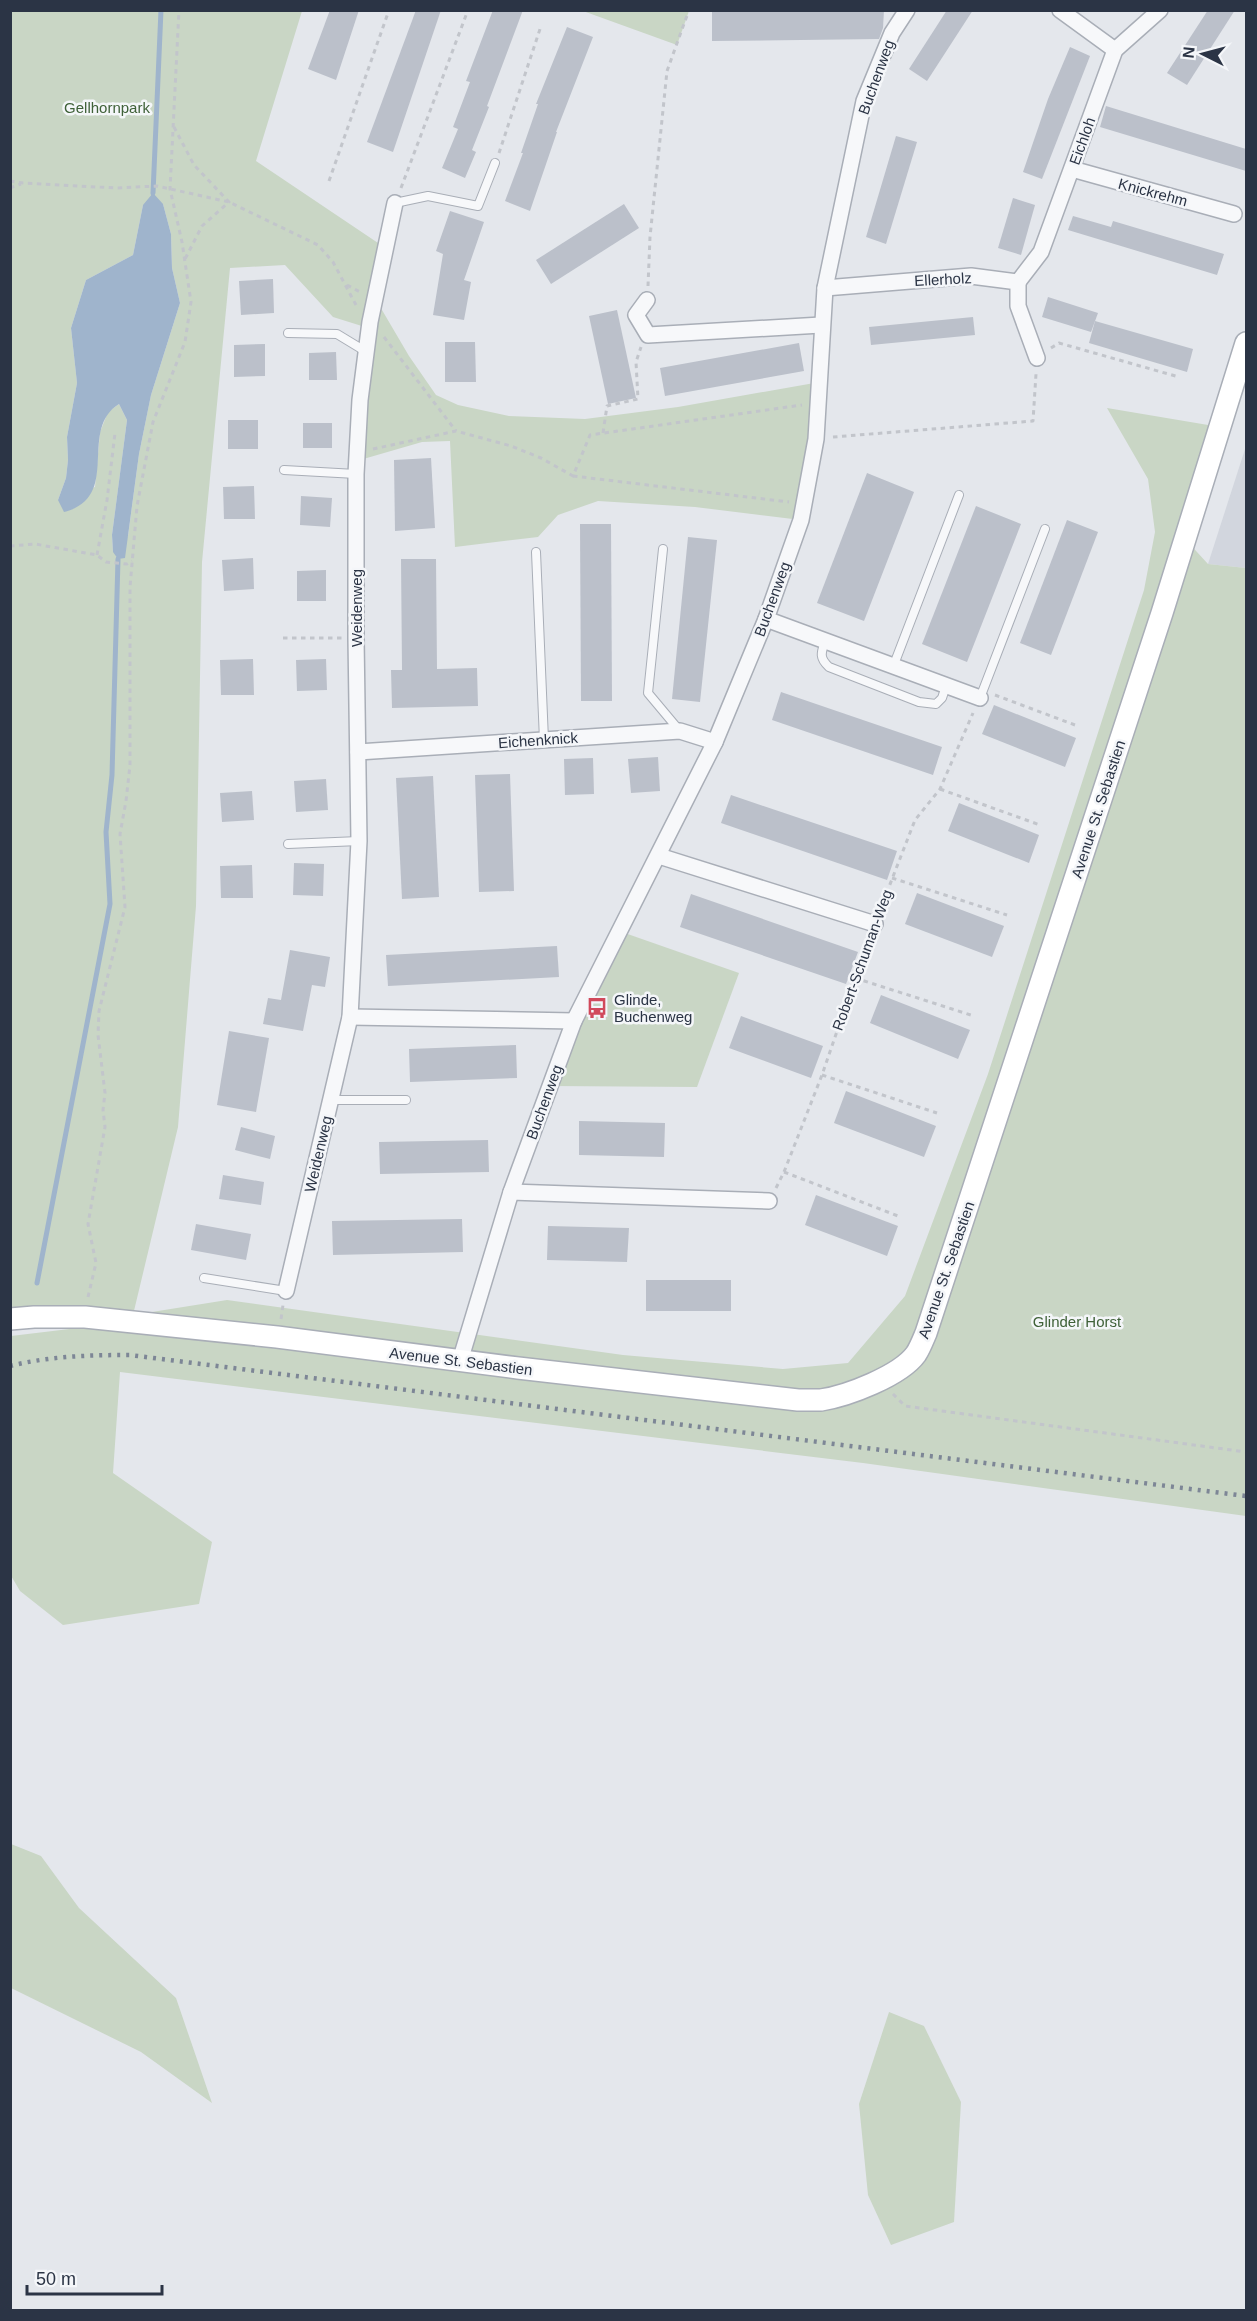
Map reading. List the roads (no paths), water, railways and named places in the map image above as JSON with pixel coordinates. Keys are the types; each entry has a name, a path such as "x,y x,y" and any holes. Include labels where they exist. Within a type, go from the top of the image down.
{"main road":[{"name":"Avenue St. Sebastien","path":"10,1319 85,1317 278,1337 460,1361 798,1400 821,1400 841,1395 878,1380 910,1359 926,1333 1162,613 1246,343"}],"street":[{"name":"Buchenweg","path":"460,1361 512,1192 574,1021 715,742 766,619 805,504 816,438 825,288 864,101 892,33 907,10"},
{"path":"1060,10 1115,50"},
{"name":"Eichloh","path":"1018,282 1041,252 1115,50 1160,10"},
{"name":"Knickrehm","path":"1072,169 1234,214"},
{"name":"Weidenweg","path":"286,1291 350,1017 359,841 356,638 357,452 365,351 395,203"},
{"name":"Ellerholz","path":"825,288 971,276 1018,282"},
{"path":"1018,282 1018,306 1037,358"},
{"path":"647,300 636,315 648,335 821,325"},
{"path":"766,619 946,686 981,694"},
{"name":"Eichenknick","path":"358,752 680,731 715,742"},
{"path":"659,856 875,924"},
{"path":"350,1017 574,1021"},
{"path":"512,1192 769,1201"}],"lane":[{"path":"395,203 428,196 478,206 495,163"},
{"path":"288,333 337,334 365,351"},
{"path":"284,470 356,474"},
{"path":"893,667 959,495"},
{"path":"981,694 1045,529"},
{"path":"663,549 648,693 680,731"},
{"path":"536,552 544,740"},
{"path":"825,641 820,654 822,661 829,667 919,702 936,704 942,698 946,686"},
{"path":"288,844 359,841"},
{"path":"331,1100 406,1100"},
{"path":"204,1278 286,1291"}],"water":[{"path":"153,193 163,204 171,234 172,268 180,303 151,395 139,454 125,558 118,559 113,552 112,535 127,420 119,404 107,415 101,430 96,478 92,492 82,504 64,512 58,500 66,478 67,437 77,383 71,328 86,280 133,255 143,205"}],"waterway":[{"path":"153,193 161,10"},
{"path":"37,1283 110,904 106,832 112,775 118,559"}],"railway":[{"path":"10,1366 70,1357 130,1355 1246,1496"}],"place":[{"name":"Glinde, Buchenweg","path":"597,1008"}],"park label":[{"name":"Gellhornpark","path":"107,107"},
{"name":"Glinder Horst","path":"1077,1321"}]}
